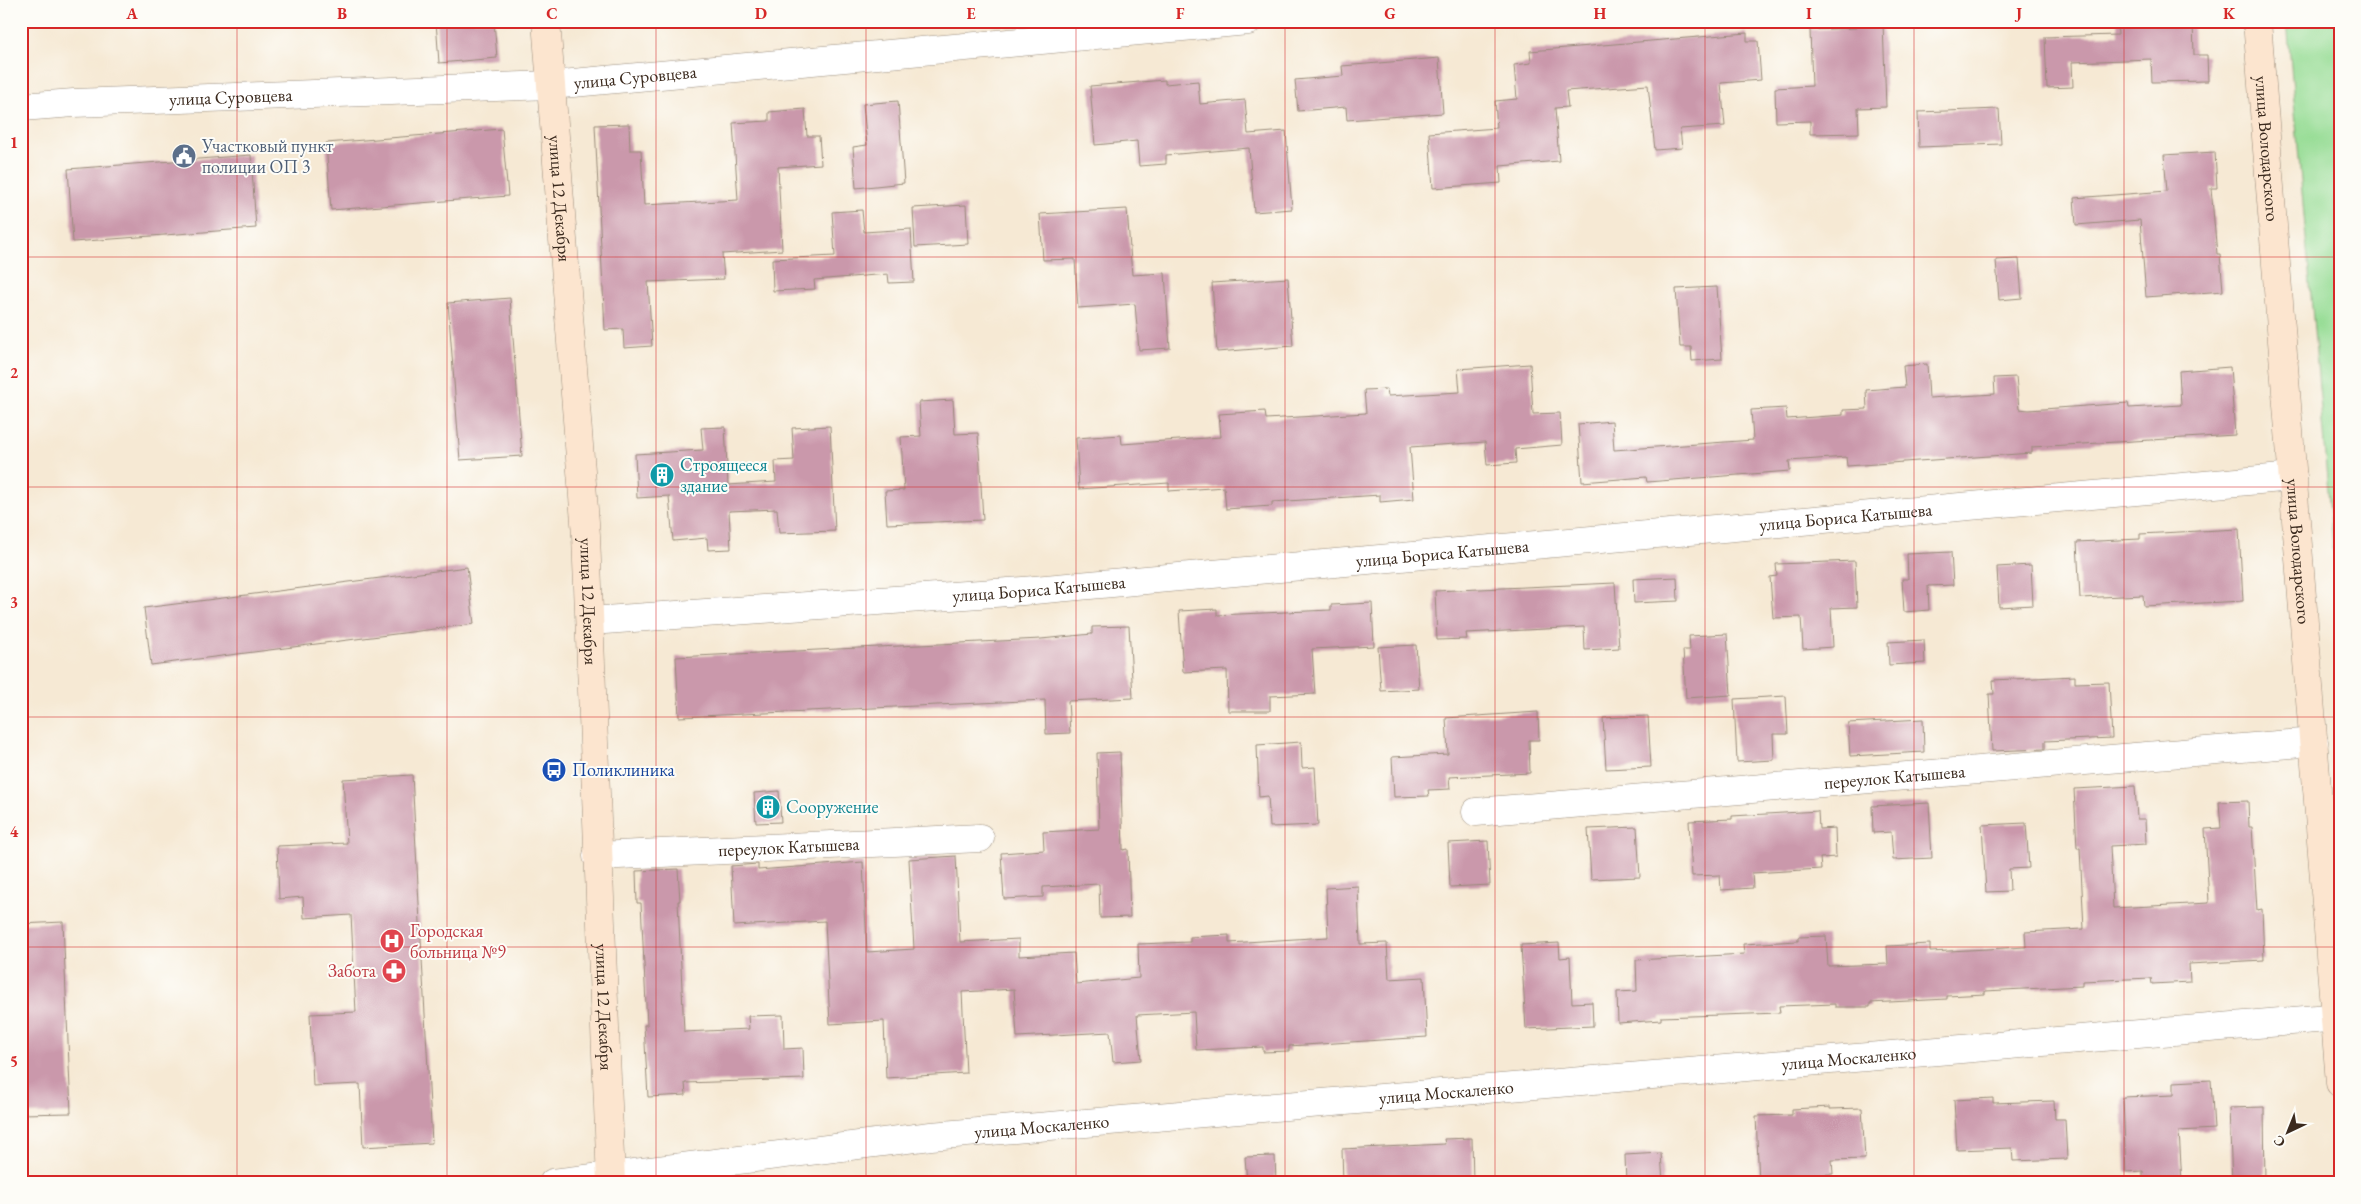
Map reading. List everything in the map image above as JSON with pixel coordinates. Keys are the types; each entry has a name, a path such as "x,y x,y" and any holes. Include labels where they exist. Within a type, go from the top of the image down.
{"main road":[{"name":"улица 12 Декабря","path":"546,21 586,535 610,1179"},
{"name":"улица Володарского","path":"2257,21 2337,1017 2340,1083"}],"street":[{"name":"улица Суровцева","path":"21,107 74,103 551,85 1248,21"},
{"name":"улица Бориса Катышева","path":"590,621 1023,591 2293,477"},
{"name":"переулок Катышева","path":"1476,812 2314,742"},
{"name":"переулок Катышева","path":"597,856 980,838"},
{"name":"улица Москаленко","path":"554,1183 610,1179 931,1136 2337,1017"}],"green space":[{"path":"2287,21 2340,21 2340,628"}],"building":[{"path":"436,21 494,21 497,58 439,63"},
{"path":"2117,21 2193,21 2194,55 2207,55 2208,81 2152,82 2151,59 2072,62 2073,87 2047,88 2045,37 2118,35"},
{"path":"1883,23 1886,107 1858,108 1859,133 1810,134 1810,121 1776,122 1775,88 1812,86 1810,30 1856,28 1856,24"},
{"path":"1747,33 1747,41 1758,41 1761,80 1721,83 1725,126 1680,129 1682,148 1655,150 1648,85 1566,91 1568,107 1555,108 1559,161 1500,166 1501,183 1433,188 1429,133 1497,128 1495,101 1517,99 1514,65 1531,63 1530,51"},
{"path":"1439,58 1443,113 1347,120 1346,107 1298,111 1295,80 1343,76 1342,66"},
{"path":"1165,80 1165,84 1198,81 1200,104 1245,100 1248,134 1286,131 1292,209 1254,212 1249,148 1166,155 1166,164 1139,166 1137,141 1095,145 1090,86"},
{"path":"898,101 904,183 856,188 853,147 867,145 863,104"},
{"path":"805,109 807,136 819,136 821,164 778,167 782,250 722,254 724,279 648,282 652,346 624,348 623,329 605,330 595,125 629,124 630,150 641,150 644,205 738,200 733,123 769,121 769,112"},
{"path":"1999,109 2001,144 1919,147 1918,112"},
{"path":"502,129 508,196 331,210 326,143"},
{"path":"2215,152 2217,188 2211,188 2217,254 2220,254 2223,291 2146,297 2140,220 2076,225 2074,198 2167,191 2164,155"},
{"path":"251,155 256,228 73,242 68,169"},
{"path":"966,205 968,244 915,247 913,208"},
{"path":"1127,209 1132,275 1165,273 1170,348 1139,350 1135,304 1078,308 1075,259 1043,260 1040,214"},
{"path":"862,210 864,232 911,229 914,282 889,283 888,274 814,280 815,289 773,291 772,259 835,256 832,212"},
{"path":"2019,259 2022,298 1999,300 1996,260"},
{"path":"1288,278 1293,346 1217,352 1212,283"},
{"path":"1717,287 1722,359 1692,361 1691,347 1680,347 1676,289"},
{"path":"510,298 522,456 460,460 448,303"},
{"path":"1530,364 1533,414 1560,413 1562,445 1515,449 1516,463 1487,465 1485,442 1410,447 1414,499 1380,502 1380,495 1272,502 1272,506 1226,509 1224,487 1169,491 1169,483 1079,489 1076,438 1121,435 1122,444 1221,437 1219,414 1265,411 1266,419 1366,413 1364,390 1387,389 1388,396 1460,392 1458,369"},
{"path":"1927,364 1929,398 1995,394 1994,378 2016,377 2019,409 2029,410 2128,403 2129,408 2181,405 2179,371 2230,367 2235,435 2032,447 2032,453 1847,466 1846,457 1789,461 1790,471 1647,482 1646,477 1582,482 1578,424 1612,421 1614,450 1753,440 1751,410 1786,408 1787,419 1843,415 1843,410 1867,409 1866,390 1905,387 1903,366"},
{"path":"953,400 955,434 978,433 983,520 887,524 885,491 904,490 901,437 921,436 919,402"},
{"path":"830,426 835,531 779,533 777,509 729,511 731,549 708,550 707,538 673,541 669,496 637,498 635,454 703,450 701,428 725,427 728,485 776,482 775,461 794,460 792,428"},
{"path":"2239,529 2243,601 2144,606 2143,595 2080,598 2077,542 2140,539 2140,534"},
{"path":"1951,552 1953,585 1928,586 1929,610 1904,612 1902,579 1908,579 1907,554"},
{"path":"1855,561 1857,607 1831,608 1833,647 1803,649 1801,617 1773,618 1770,577 1777,576 1776,564"},
{"path":"2031,565 2033,605 1999,607 1997,567"},
{"path":"467,567 474,624 151,665 144,608"},
{"path":"1677,577 1678,601 1634,603 1633,579"},
{"path":"1615,583 1619,648 1585,650 1584,627 1466,633 1467,639 1437,640 1435,591"},
{"path":"1372,603 1374,646 1312,649 1315,694 1270,696 1270,711 1228,711 1227,670 1183,672 1179,611 1217,609 1217,615 1331,610 1331,605"},
{"path":"1129,626 1133,698 1068,701 1070,733 1046,734 1045,700 679,717 676,657 1041,639 1092,634 1092,627"},
{"path":"1727,634 1731,695 1686,698 1683,650 1690,650 1689,636"},
{"path":"1924,640 1925,663 1889,665 1888,642"},
{"path":"1416,645 1419,689 1381,691 1378,647"},
{"path":"2075,676 2075,683 2109,682 2112,738 2045,741 2045,749 1992,751 1989,694 1994,694 1993,680"},
{"path":"1786,696 1788,734 1773,734 1774,760 1737,762 1734,699"},
{"path":"1538,712 1539,740 1529,740 1530,773 1449,777 1450,789 1428,790 1429,796 1394,797 1392,757 1448,754 1446,718"},
{"path":"1648,716 1651,767 1606,769 1603,718"},
{"path":"1923,719 1924,752 1850,756 1848,723"},
{"path":"1301,742 1302,768 1315,767 1318,825 1270,827 1268,796 1259,797 1257,745"},
{"path":"1120,752 1123,850 1128,849 1130,917 1100,918 1099,884 1043,887 1043,897 1004,899 1001,853 1044,850 1043,832 1099,829 1097,753"},
{"path":"412,775 432,1143 363,1147 360,1084 313,1086 310,1014 356,1012 351,915 304,918 303,897 279,899 277,846 347,843 343,779"},
{"path":"2135,786 2137,819 2145,819 2146,844 2110,846 2113,908 2209,903 2205,829 2221,828 2219,802 2248,801 2249,827 2252,827 2257,910 2262,909 2264,960 2189,964 2190,982 2152,984 2151,978 2082,981 2082,986 1985,991 1985,994 1947,996 1947,999 1870,1003 1870,1007 1835,1007 1835,1004 1779,1006 1780,1013 1661,1017 1661,1020 1618,1023 1617,992 1637,991 1636,960 1744,954 1743,944 1798,941 1798,937 1826,936 1828,966 1888,964 1887,946 1930,944 1930,952 2026,947 2025,932 2084,929 2080,848 2077,848 2074,789"},
{"name":"Сооружение","path":"779,791 781,822 756,823 754,793"},
{"path":"1929,803 1932,858 1893,860 1891,832 1873,833 1872,806"},
{"path":"1818,811 1819,829 1835,828 1836,857 1820,858 1821,869 1752,873 1753,888 1721,890 1720,875 1692,876 1689,821 1732,819 1732,816"},
{"path":"2026,823 2029,868 2009,869 2010,891 1986,892 1982,825"},
{"path":"1637,827 1640,877 1591,879 1588,829"},
{"path":"1488,841 1490,885 1450,887 1448,843"},
{"path":"956,856 960,942 1019,939 1019,956 1074,953 1076,984 1139,978 1138,944 1190,942 1190,937 1229,935 1229,943 1328,937 1326,888 1358,886 1360,944 1387,943 1389,979 1424,977 1427,1037 1289,1046 1289,1051 1263,1052 1263,1047 1196,1050 1194,1012 1137,1015 1141,1060 1113,1062 1110,1032 1017,1037 1014,989 962,992 966,1073 886,1078 884,1021 830,1024 825,921 734,926 731,866 758,864 758,870 863,862 867,952 914,949 909,859"},
{"path":"678,869 684,1032 749,1029 748,1016 783,1015 784,1049 803,1048 804,1079 685,1083 686,1095 648,1097 644,1025 647,1025 641,903 637,903 636,871"},
{"path":"63,922 71,1113 21,1114 21,924"},
{"path":"1559,943 1560,958 1570,957 1572,1003 1592,1002 1593,1026 1526,1029 1521,945"},
{"path":"2211,1080 2214,1129 2179,1131 2182,1183 2143,1183 2143,1171 2126,1172 2123,1097 2174,1095 2174,1082"},
{"path":"1993,1098 1993,1103 2054,1101 2055,1119 2065,1119 2067,1159 2013,1161 2012,1148 1957,1150 1954,1100"},
{"path":"1830,1107 1830,1109 1862,1108 1865,1159 1832,1160 1833,1174 1782,1176 1783,1183 1759,1183 1756,1116 1792,1115 1792,1109"},
{"path":"2264,1107 2265,1183 2232,1183 2229,1108"},
{"path":"1472,1138 1473,1183 1383,1183 1383,1181 1343,1183 1342,1149 1445,1144 1444,1139"},
{"path":"1661,1153 1663,1183 1626,1183 1625,1155"},
{"path":"1275,1156 1276,1183 1247,1183 1245,1157"}],"place":[{"name":"Участковый пункт полиции ОП 3","path":"184,156"},
{"name":"Строящееся здание","path":"662,475"},
{"name":"Поликлиника","path":"554,770"},
{"name":"Сооружение","path":"768,807"},
{"name":"Городская больница №9","path":"392,941"},
{"name":"Забота","path":"394,971"}]}
